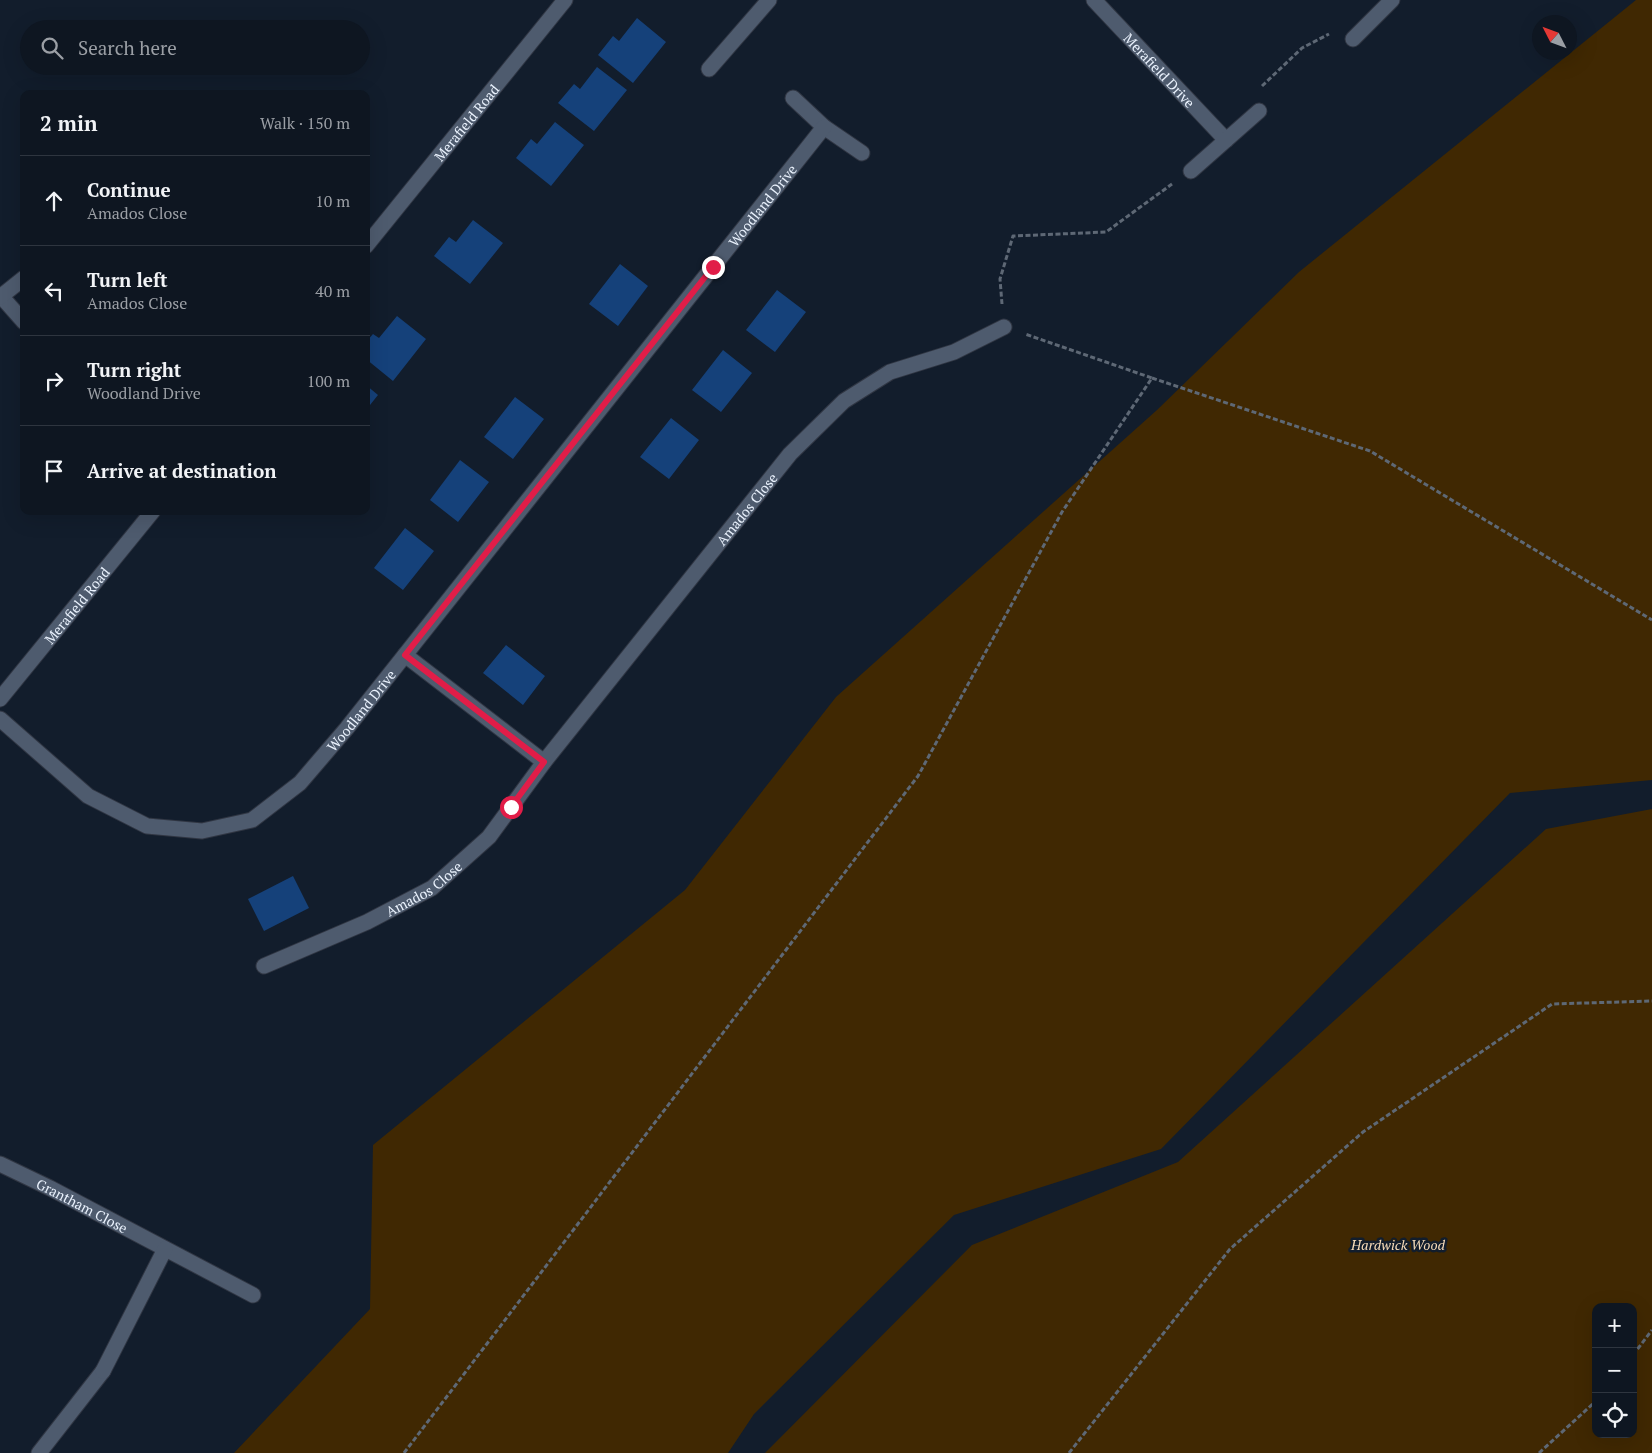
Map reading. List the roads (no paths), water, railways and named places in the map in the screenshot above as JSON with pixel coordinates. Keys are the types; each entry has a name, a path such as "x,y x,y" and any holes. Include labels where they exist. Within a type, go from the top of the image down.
{"street":[{"name":"Merafield Road","path":"370,241 566,0"},
{"path":"709,69 769,0"},
{"name":"Merafield Drive","path":"1094,0 1226,140"},
{"path":"1353,39 1392,0"},
{"path":"793,98 824,127 862,153"},
{"path":"1191,171 1259,111"},
{"name":"Woodland Drive","path":"0,719 88,796 147,826 202,831 252,820 300,782 405,655 824,127"},
{"path":"20,281 0,296 20,318"},
{"name":"Amados Close","path":"264,966 367,922 432,888 489,837 544,762 790,454 844,401 890,372 954,352 1004,327"},
{"name":"Merafield Road","path":"0,699 150,515"},
{"path":"405,655 544,762"},
{"name":"Grantham Close","path":"0,1164 50,1188 253,1295"},
{"path":"39,1453 103,1371 165,1249"}],"park label":[{"name":"Hardwick Wood","path":"1398,1244"}]}
